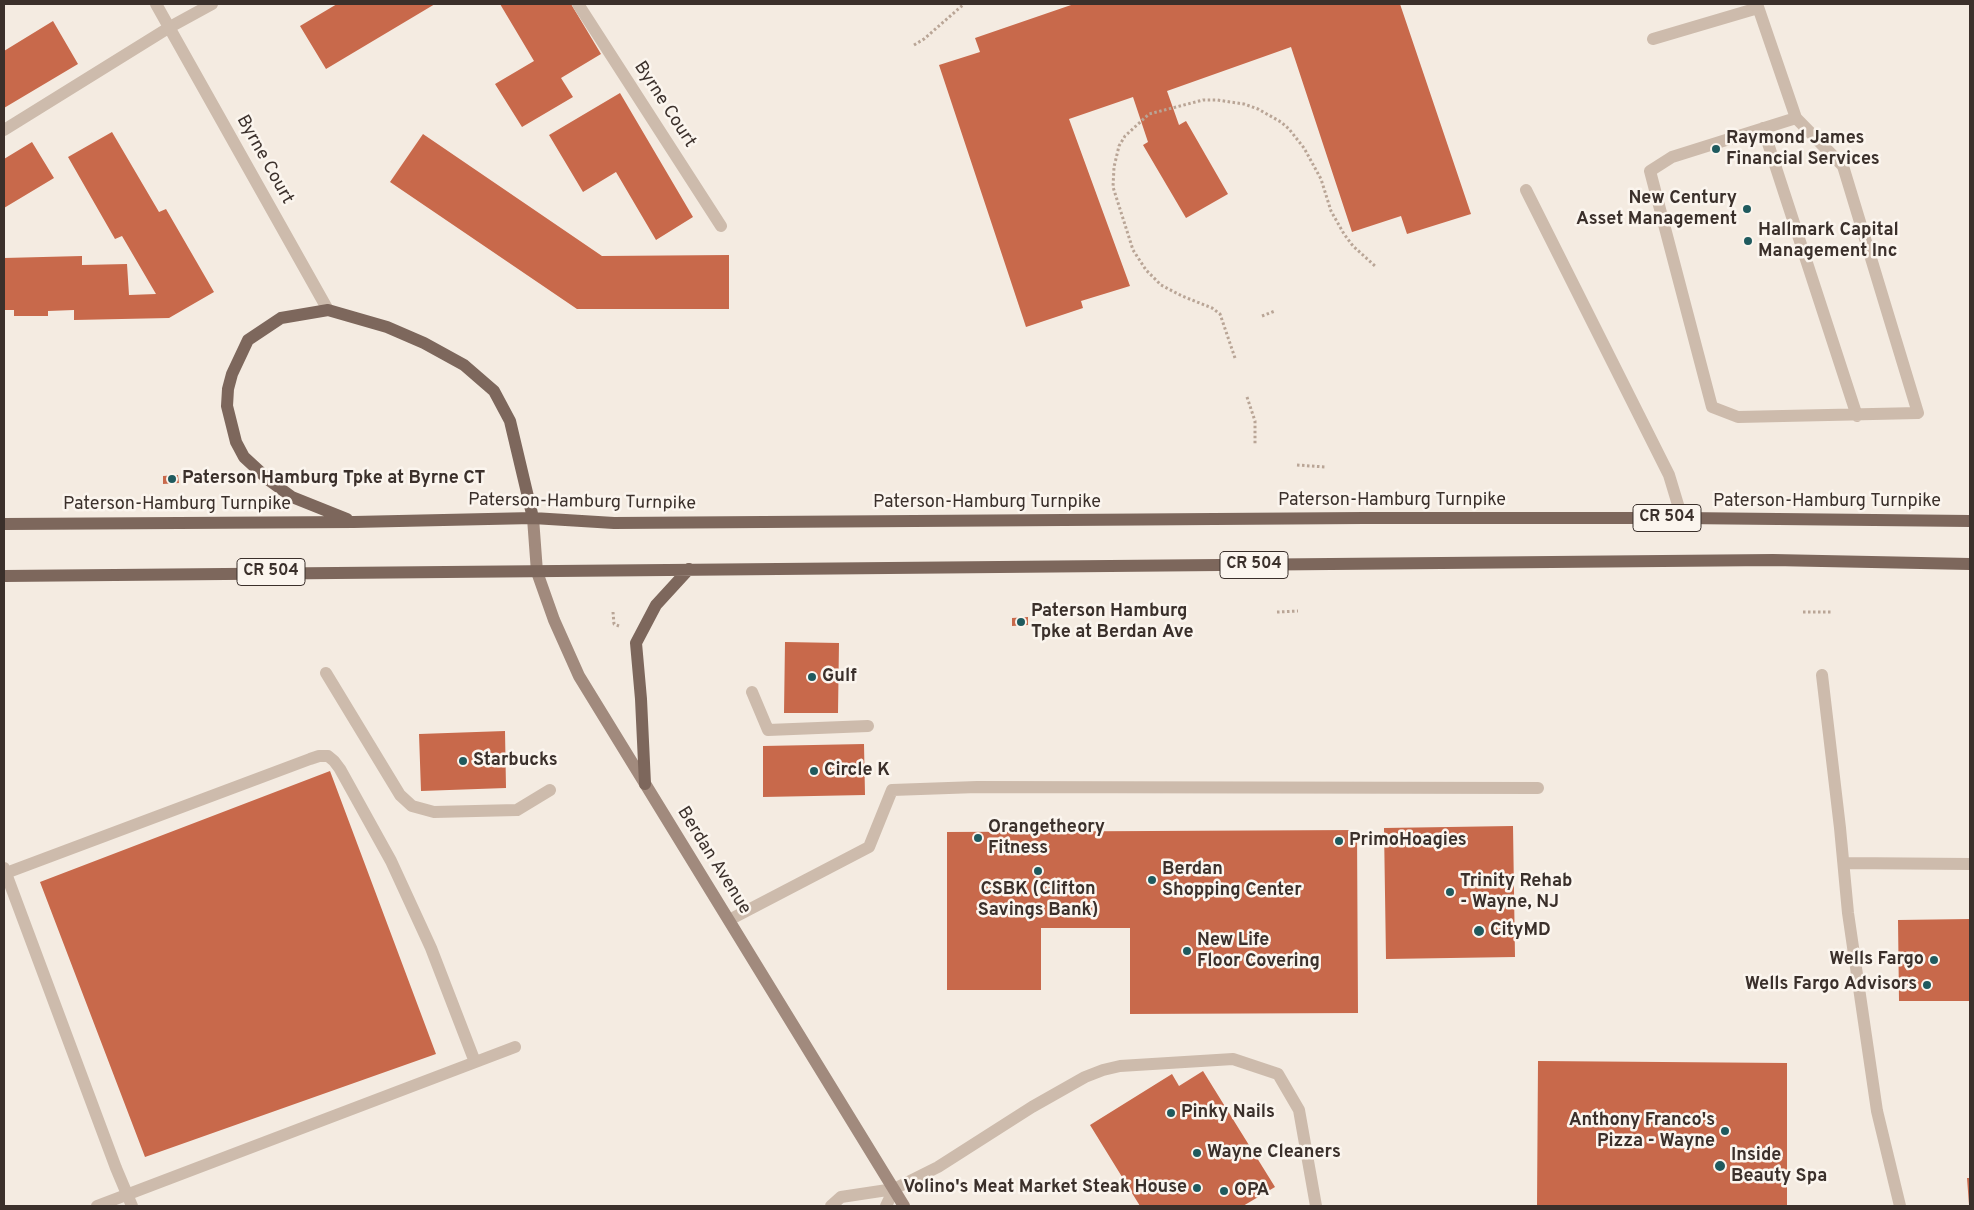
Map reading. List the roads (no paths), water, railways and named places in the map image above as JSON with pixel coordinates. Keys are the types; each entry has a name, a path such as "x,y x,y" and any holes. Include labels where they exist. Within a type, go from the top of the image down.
{"main road":[{"path":"354,522 292,496 270,481 244,457 236,442 227,406 228,389 232,374 248,340 281,318 328,310 387,327 424,343 464,365 494,391 510,421 533,518"},
{"name":"Paterson-Hamburg Turnpike","path":"4,524 354,522 533,518 624,522 1355,518 1682,518 1970,521"},
{"name":"Berdan Avenue","path":"533,518 537,572 554,620 579,676 904,1206"},
{"name":"CR 504","path":"4,576 1773,560 1970,564"},
{"path":"645,784 636,643 656,604 689,569"}],"street":[{"name":"Byrne Court","path":"156,4 328,310"},
{"path":"4,130 212,4"},
{"name":"Byrne Court","path":"578,4 721,226"},
{"path":"1652,39 1757,6 1796,118 1843,166 1918,413 1857,416 1738,417 1712,407 1650,171 1672,157 1796,118"},
{"path":"1763,128 1857,416"},
{"path":"1526,190 1669,475 1682,518"},
{"path":"326,674 400,795 412,806 434,812 517,810 550,790"},
{"path":"1822,675 1848,913 1877,1111 1900,1206"},
{"path":"752,692 768,730 868,726"},
{"path":"129,1201 5,870 310,759 328,756 340,768 391,861 431,948 475,1062"},
{"path":"729,920 869,847 892,790 976,787 1538,788"},
{"path":"1844,863 1970,864"},
{"path":"97,1206 129,1201 515,1047"},
{"path":"831,1206 841,1197 894,1189 938,1167 1032,1107 1085,1077 1103,1070 1120,1066 1233,1059 1278,1074 1299,1110 1316,1206"},
{"path":"886,1206 894,1189"}],"place":[{"name":"Raymond James Financial Services","path":"1716,149"},
{"name":"New Century Asset Management","path":"1747,209"},
{"name":"Hallmark Capital Management Inc","path":"1748,241"},
{"name":"Paterson Hamburg Tpke at Byrne CT","path":"172,479"},
{"name":"Paterson Hamburg Tpke at Berdan Ave","path":"1021,622"},
{"name":"Gulf","path":"812,677"},
{"name":"Starbucks","path":"463,761"},
{"name":"Circle K","path":"814,771"},
{"name":"Orangetheory Fitness","path":"978,838"},
{"name":"PrimoHoagies","path":"1339,841"},
{"name":"CSBK (Clifton Savings Bank)","path":"1038,871"},
{"name":"Berdan Shopping Center","path":"1152,880"},
{"name":"Trinity Rehab - Wayne, NJ","path":"1450,892"},
{"name":"CityMD","path":"1479,931"},
{"name":"New Life Floor Covering","path":"1187,951"},
{"name":"Wells Fargo","path":"1934,960"},
{"name":"Wells Fargo Advisors","path":"1927,985"},
{"name":"Pinky Nails","path":"1171,1113"},
{"name":"Anthony Franco's Pizza - Wayne","path":"1725,1131"},
{"name":"Wayne Cleaners","path":"1197,1153"},
{"name":"Inside Beauty Spa","path":"1720,1166"},
{"name":"Volino's Meat Market Steak House","path":"1197,1188"},
{"name":"OPA","path":"1224,1191"}]}
